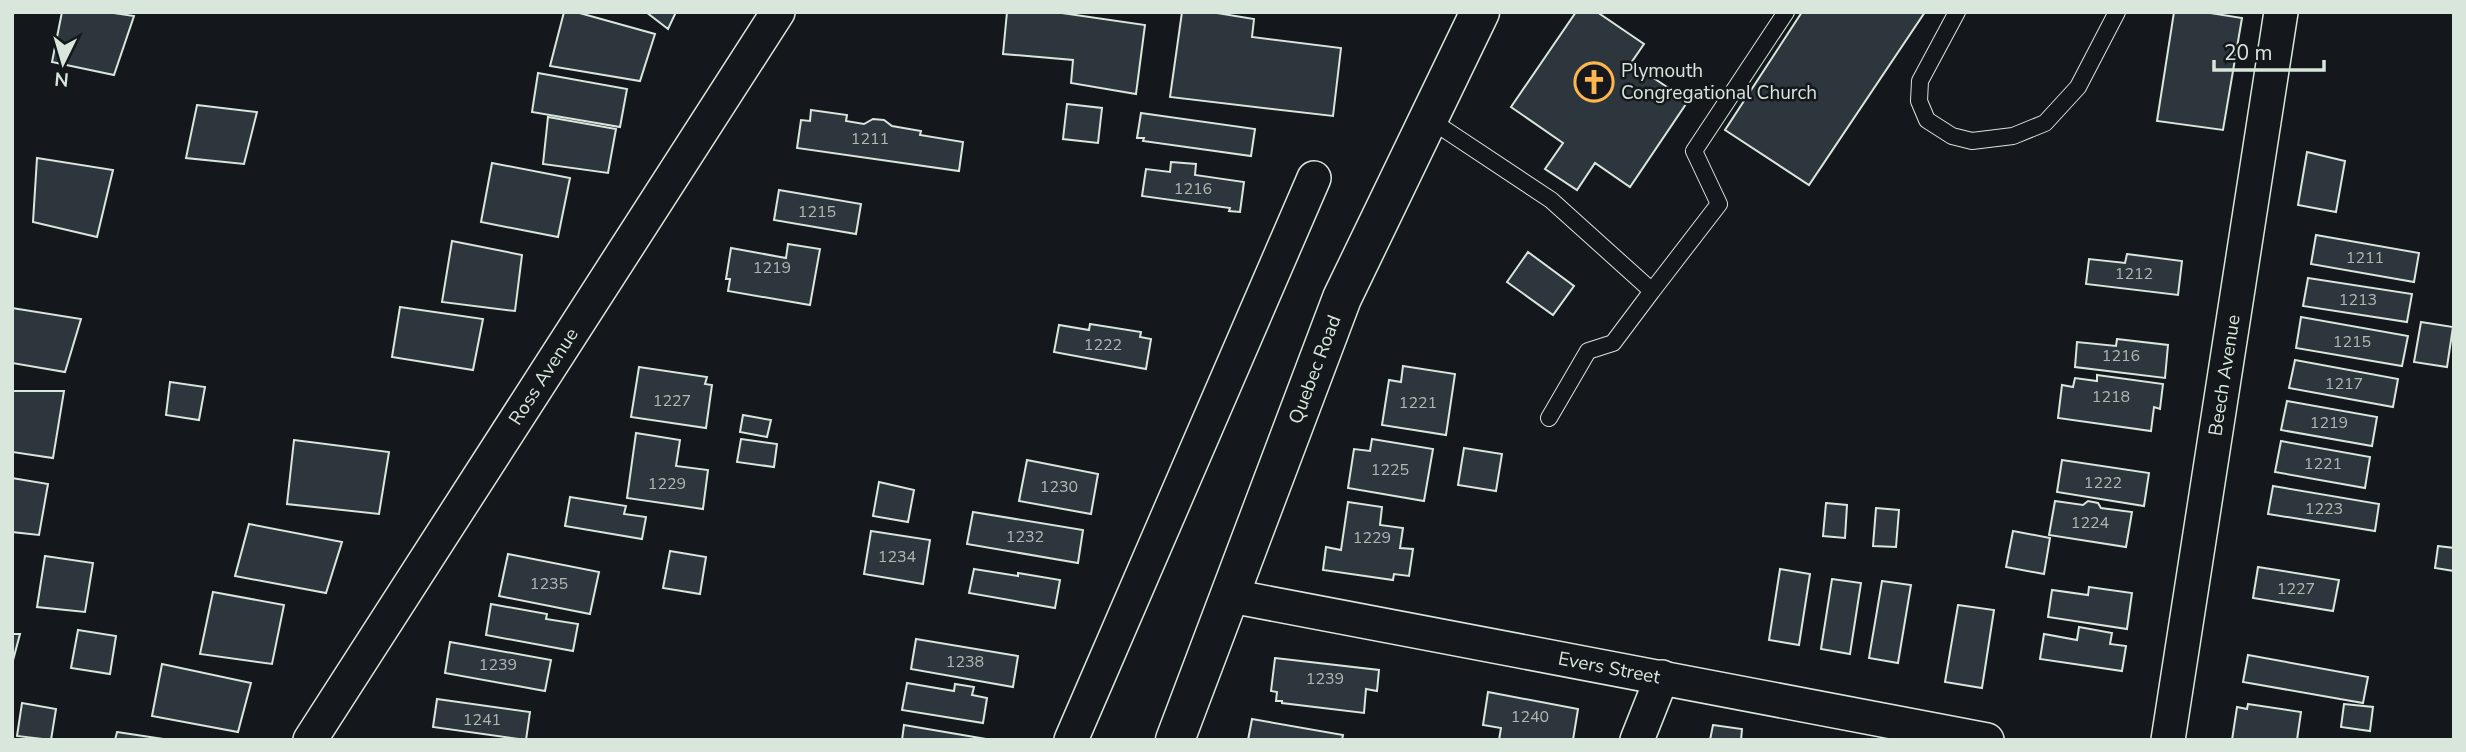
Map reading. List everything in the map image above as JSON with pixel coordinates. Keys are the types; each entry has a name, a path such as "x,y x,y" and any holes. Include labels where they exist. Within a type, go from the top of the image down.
{"street":[{"name":"Ross Avenue","path":"310,740 778,12"},
{"name":"Quebec Road","path":"1175,740 1342,298 1479,12"},
{"name":"Beech Avenue","path":"2168,740 2281,12"},
{"path":"1071,740 1314,178"},
{"name":"Evers Street","path":"1231,596 1987,740"},
{"path":"1637,740 1662,677"}],"lane":[{"path":"1549,418 1588,351 1613,343 1719,204 1694,151 1786,12"},
{"path":"1957,12 1920,81 1919,101 1927,120 1952,136 1972,141 2014,136 2045,123 2078,87 2117,12"},
{"path":"1429,118 1551,200 1652,291"}],"building":[{"path":"62,12 107,12 134,16 114,75 52,62"},
{"path":"564,12 576,12 655,34 640,81 550,66"},
{"path":"646,12 676,12 668,29"},
{"path":"1007,12 1055,12 1145,25 1136,94 1071,83 1073,60 1003,54"},
{"path":"1182,12 1211,12 1254,19 1252,37 1341,48 1333,116 1170,97"},
{"name":"Plymouth Congregational Church","path":"1576,12 1597,12 1644,44 1631,63 1688,101 1630,187 1595,163 1577,190 1545,169 1563,143 1511,107"},
{"path":"1802,12 1925,12 1809,185 1725,130"},
{"path":"2174,12 2204,12 2242,18 2223,130 2157,121"},
{"path":"538,73 627,89 620,127 532,112"},
{"path":"1067,104 1102,108 1098,143 1063,139"},
{"path":"197,105 257,112 244,164 186,158"},
{"path":"811,110 847,115 846,121 864,124 873,119 884,120 892,126 921,131 920,135 963,142 959,171 797,148 801,120 810,121"},
{"path":"1141,113 1255,129 1251,156 1143,141 1144,138 1137,138"},
{"path":"548,117 616,129 608,173 543,164"},
{"path":"2307,152 2345,161 2336,212 2298,205"},
{"path":"37,158 113,170 97,237 33,222"},
{"path":"1171,162 1196,164 1195,175 1244,182 1240,212 1229,211 1230,208 1142,196 1146,169 1170,172"},
{"path":"492,163 570,178 558,237 481,222"},
{"path":"779,190 861,204 856,234 774,220"},
{"path":"2316,235 2419,253 2414,282 2311,264"},
{"path":"452,241 522,255 515,311 442,302"},
{"path":"788,244 820,249 810,305 728,291 730,279 726,279 731,248 786,258"},
{"path":"1528,252 1574,286 1553,315 1507,282"},
{"path":"2127,254 2182,261 2178,295 2086,284 2089,259 2125,263"},
{"path":"2308,278 2412,294 2407,322 2303,306"},
{"path":"400,307 483,319 473,370 392,357"},
{"path":"12,308 81,319 65,372 12,363"},
{"path":"2301,317 2408,336 2402,366 2296,348"},
{"path":"2421,322 2453,327 2447,367 2414,362"},
{"path":"1090,324 1141,332 1140,337 1151,339 1146,369 1054,352 1059,325 1089,330"},
{"path":"2117,339 2168,345 2165,378 2075,367 2077,342 2116,346"},
{"path":"2295,360 2398,379 2393,407 2289,388"},
{"path":"1403,366 1455,374 1446,435 1382,425 1389,380 1401,382"},
{"path":"639,367 707,377 705,384 712,385 706,428 631,417"},
{"path":"2097,375 2163,384 2160,409 2154,407 2151,431 2058,418 2062,385 2073,387 2075,378 2097,381"},
{"path":"170,382 205,387 199,420 166,415"},
{"path":"12,391 64,391 53,458 12,452"},
{"path":"2287,401 2377,417 2372,446 2281,430"},
{"path":"743,415 771,420 767,437 740,432"},
{"path":"636,433 680,440 676,466 708,470 703,509 627,498"},
{"path":"741,439 777,444 774,467 737,462"},
{"path":"1372,439 1433,449 1424,501 1348,488 1354,449 1370,451"},
{"path":"294,440 389,452 379,514 287,504"},
{"path":"2281,441 2370,457 2365,488 2275,472"},
{"path":"1464,448 1502,454 1496,491 1458,485"},
{"path":"1027,460 1098,474 1091,514 1019,501"},
{"path":"2062,460 2149,473 2144,506 2057,492"},
{"path":"12,478 48,484 39,535 12,532"},
{"path":"879,482 914,490 908,522 873,516"},
{"path":"2273,486 2379,504 2375,531 2268,514"},
{"path":"570,497 626,506 624,514 646,517 642,539 565,526"},
{"path":"2055,501 2083,505 2088,501 2098,503 2101,508 2132,512 2126,547 2049,535"},
{"path":"1348,502 1382,507 1380,525 1403,528 1400,548 1413,549 1409,576 1394,574 1393,580 1323,570 1326,547 1341,550"},
{"path":"1826,503 1847,505 1845,538 1823,536"},
{"path":"1876,508 1899,510 1896,547 1873,546"},
{"path":"973,512 1083,530 1078,563 967,544"},
{"path":"249,524 342,542 326,593 235,576"},
{"path":"871,531 930,540 923,584 864,574"},
{"path":"2013,531 2050,538 2044,574 2006,567"},
{"path":"2438,546 2454,548 2454,571 2435,568"},
{"path":"670,551 706,557 700,594 663,588"},
{"path":"508,554 599,572 590,614 499,596"},
{"path":"45,556 93,563 85,612 37,607"},
{"path":"2258,567 2339,580 2333,611 2253,598"},
{"path":"974,569 1060,580 1055,608 969,593"},
{"path":"1780,569 1810,574 1799,645 1769,640"},
{"path":"1832,579 1861,583 1850,654 1821,649"},
{"path":"1882,581 1911,585 1898,663 1869,658"},
{"path":"2089,587 2132,593 2127,629 2048,617 2052,590 2088,595"},
{"path":"213,592 284,605 272,664 200,654"},
{"path":"491,604 547,614 546,619 578,624 573,651 486,635"},
{"path":"1958,605 1994,610 1982,688 1945,682"},
{"path":"2079,627 2112,633 2110,644 2126,646 2122,671 2040,659 2044,634 2077,640"},
{"path":"78,630 116,636 110,674 71,668"},
{"path":"12,634 20,634 12,664"},
{"path":"916,639 1018,656 1013,687 911,669"},
{"path":"450,642 551,660 545,691 445,673"},
{"path":"2248,655 2368,677 2363,703 2243,682"},
{"path":"1275,658 1379,670 1377,691 1366,689 1364,713 1282,703 1276,701 1277,692 1271,691"},
{"path":"162,664 251,683 238,732 152,716"},
{"path":"907,683 954,691 955,684 974,687 972,695 987,698 983,723 902,710"},
{"path":"1488,692 1578,709 1573,740 1499,740 1501,728 1483,725"},
{"path":"437,699 530,712 526,740 433,727"},
{"path":"22,703 56,709 51,740 17,736"},
{"path":"2248,704 2301,712 2297,740 2232,740 2237,707 2247,709"},
{"path":"2344,704 2373,707 2370,731 2341,727"},
{"path":"1252,719 1343,735 1342,740 1248,740"},
{"path":"904,725 992,740 902,740"},
{"path":"1713,725 1742,729 1741,740 1710,740"},
{"path":"117,732 170,740 115,740"}],"place":[{"name":"Plymouth Congregational Church","path":"1594,82"}]}
